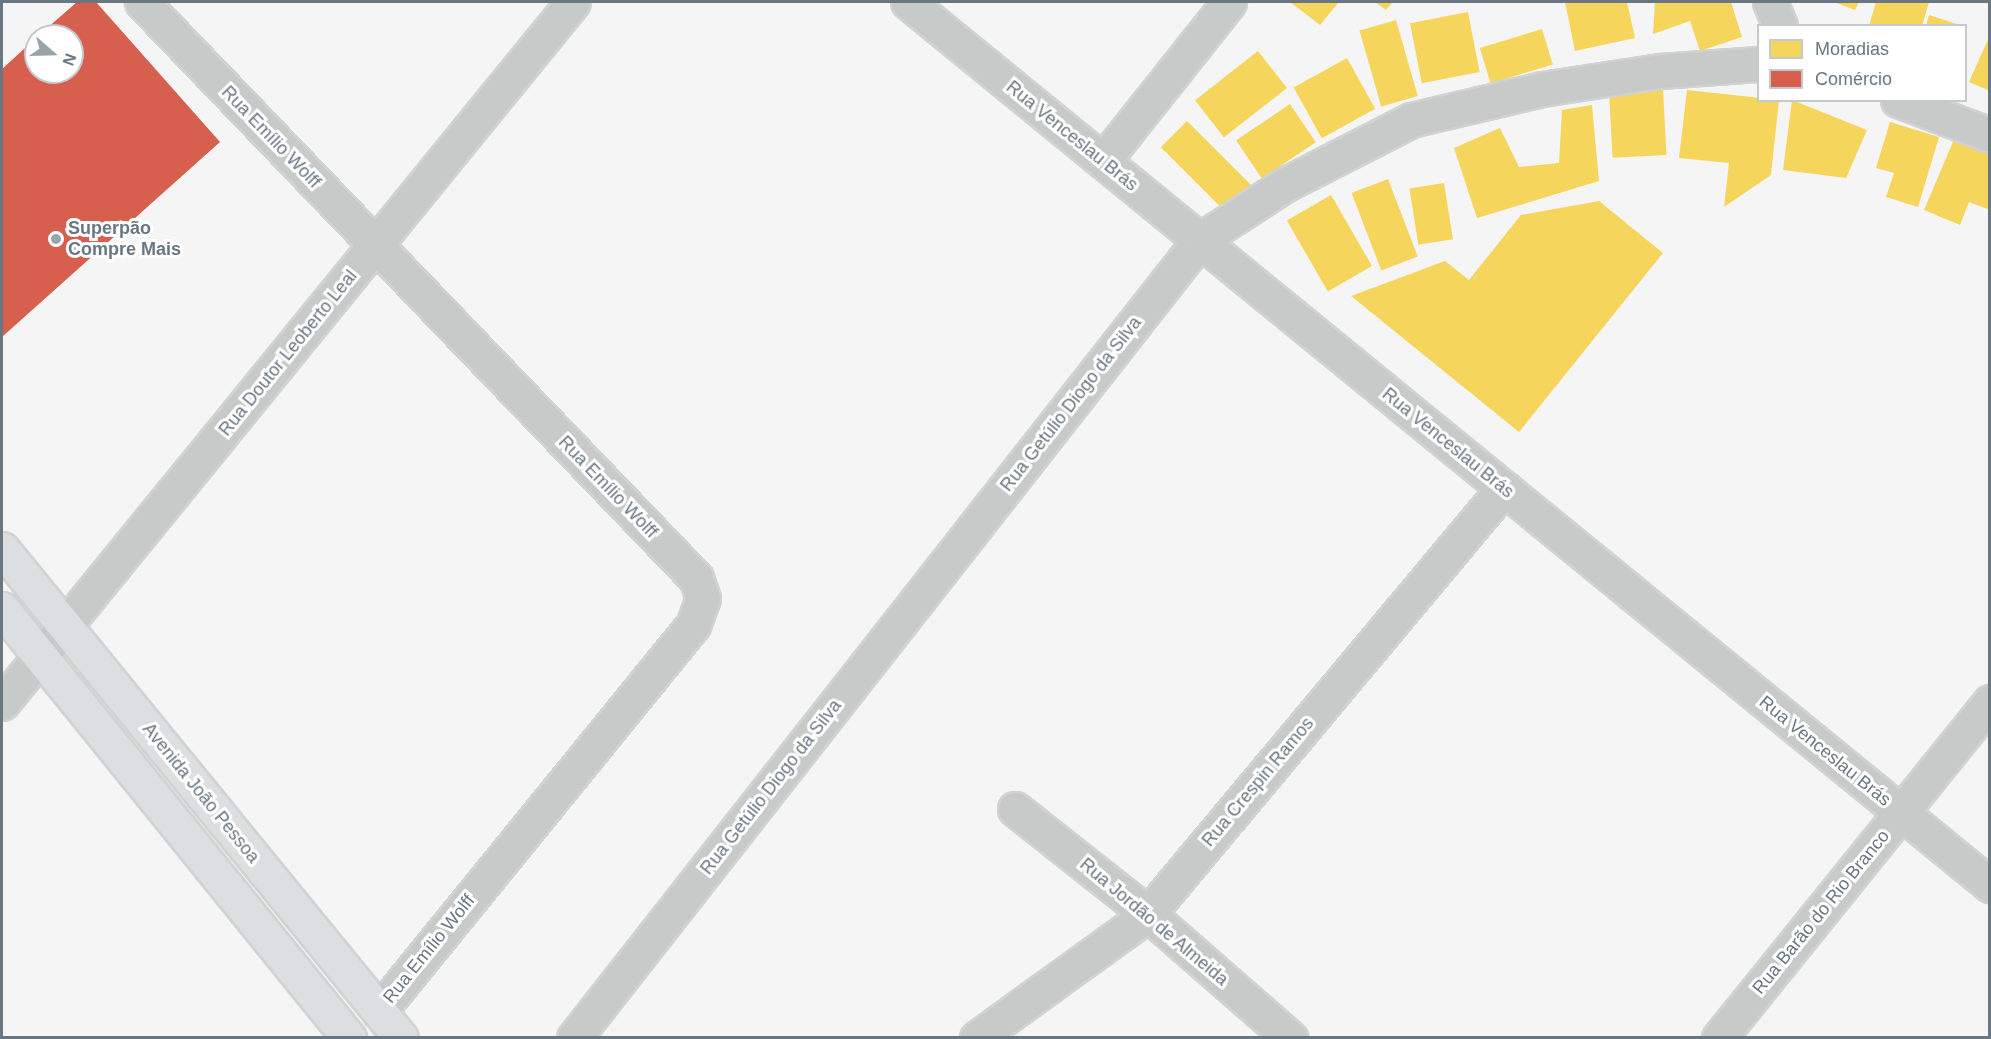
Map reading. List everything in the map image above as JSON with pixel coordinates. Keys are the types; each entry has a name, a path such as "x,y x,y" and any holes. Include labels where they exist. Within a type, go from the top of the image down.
{"highway":[{"name":"Avenida João Pessoa","path":"2,549 400,1038"},
{"path":"2,609 349,1038"}],"street":[{"name":"Rua Emílio Wolff","path":"142,2 696,578 703,598 693,626 379,1011"},
{"name":"Rua Doutor Leoberto Leal","path":"2,703 573,2"},
{"name":"Rua Venceslau Brás","path":"908,2 1989,885"},
{"path":"1103,161 1229,2"},
{"path":"1770,2 1779,24"},
{"name":"Rua Getúlio Diogo da Silva","path":"574,1038 1200,240 1286,184 1411,120 1542,89 1660,71 1757,64"},
{"path":"1903,102 1989,135"},
{"name":"Rua Crespin Ramos","path":"977,1038 1148,914 1504,488"},
{"name":"Rua Barão do Rio Branco","path":"1719,1038 1989,702"},
{"name":"Rua Jordão de Almeida","path":"1015,808 1148,914 1290,1038"}],"building: Moradias":[{"path":"1290,2 1339,2 1320,25"},
{"path":"1375,2 1393,2 1386,10"},
{"path":"1565,2 1627,2 1635,38 1575,51"},
{"path":"1655,2 1731,2 1742,37 1700,51 1690,21 1653,34"},
{"path":"1834,2 1859,2 1855,10"},
{"path":"1876,2 1929,2 1923,24 1870,24"},
{"path":"1468,12 1480,72 1422,83 1410,23"},
{"path":"1929,15 1957,24 1927,24"},
{"path":"1396,20 1418,96 1381,106 1359,30"},
{"path":"1542,29 1553,64 1491,83 1480,48"},
{"path":"1990,35 1990,91 1969,82"},
{"path":"1258,51 1287,88 1224,137 1195,100"},
{"path":"1347,58 1375,109 1322,138 1294,88"},
{"path":"1663,89 1666,155 1613,158 1609,92"},
{"path":"1687,90 1757,98 1757,102 1779,102 1771,175 1724,207 1729,163 1679,158"},
{"path":"1792,102 1797,102 1867,130 1846,178 1783,170"},
{"path":"1290,104 1316,142 1262,178 1236,140"},
{"path":"1592,105 1599,181 1477,218 1454,148 1500,128 1519,167 1559,163 1562,110"},
{"path":"1187,121 1253,187 1227,213 1161,147"},
{"path":"1890,122 1939,137 1918,207 1886,197 1894,173 1876,168"},
{"path":"1955,137 1990,151 1990,210 1969,202 1960,225 1924,210"},
{"path":"1388,179 1418,256 1381,270 1352,193"},
{"path":"1444,183 1453,239 1418,245 1409,188"},
{"path":"1331,195 1372,266 1328,292 1287,220"},
{"path":"1599,201 1663,253 1519,432 1351,296 1445,261 1469,280 1521,215"}],"building: Comércio":[{"name":"Superpão Compre Mais","path":"77,2 96,2 220,142 2,337 2,69 24,49 24,84 84,84 84,24 52,24"}],"place":[{"name":"Superpão Compre Mais","path":"56,239"}]}
